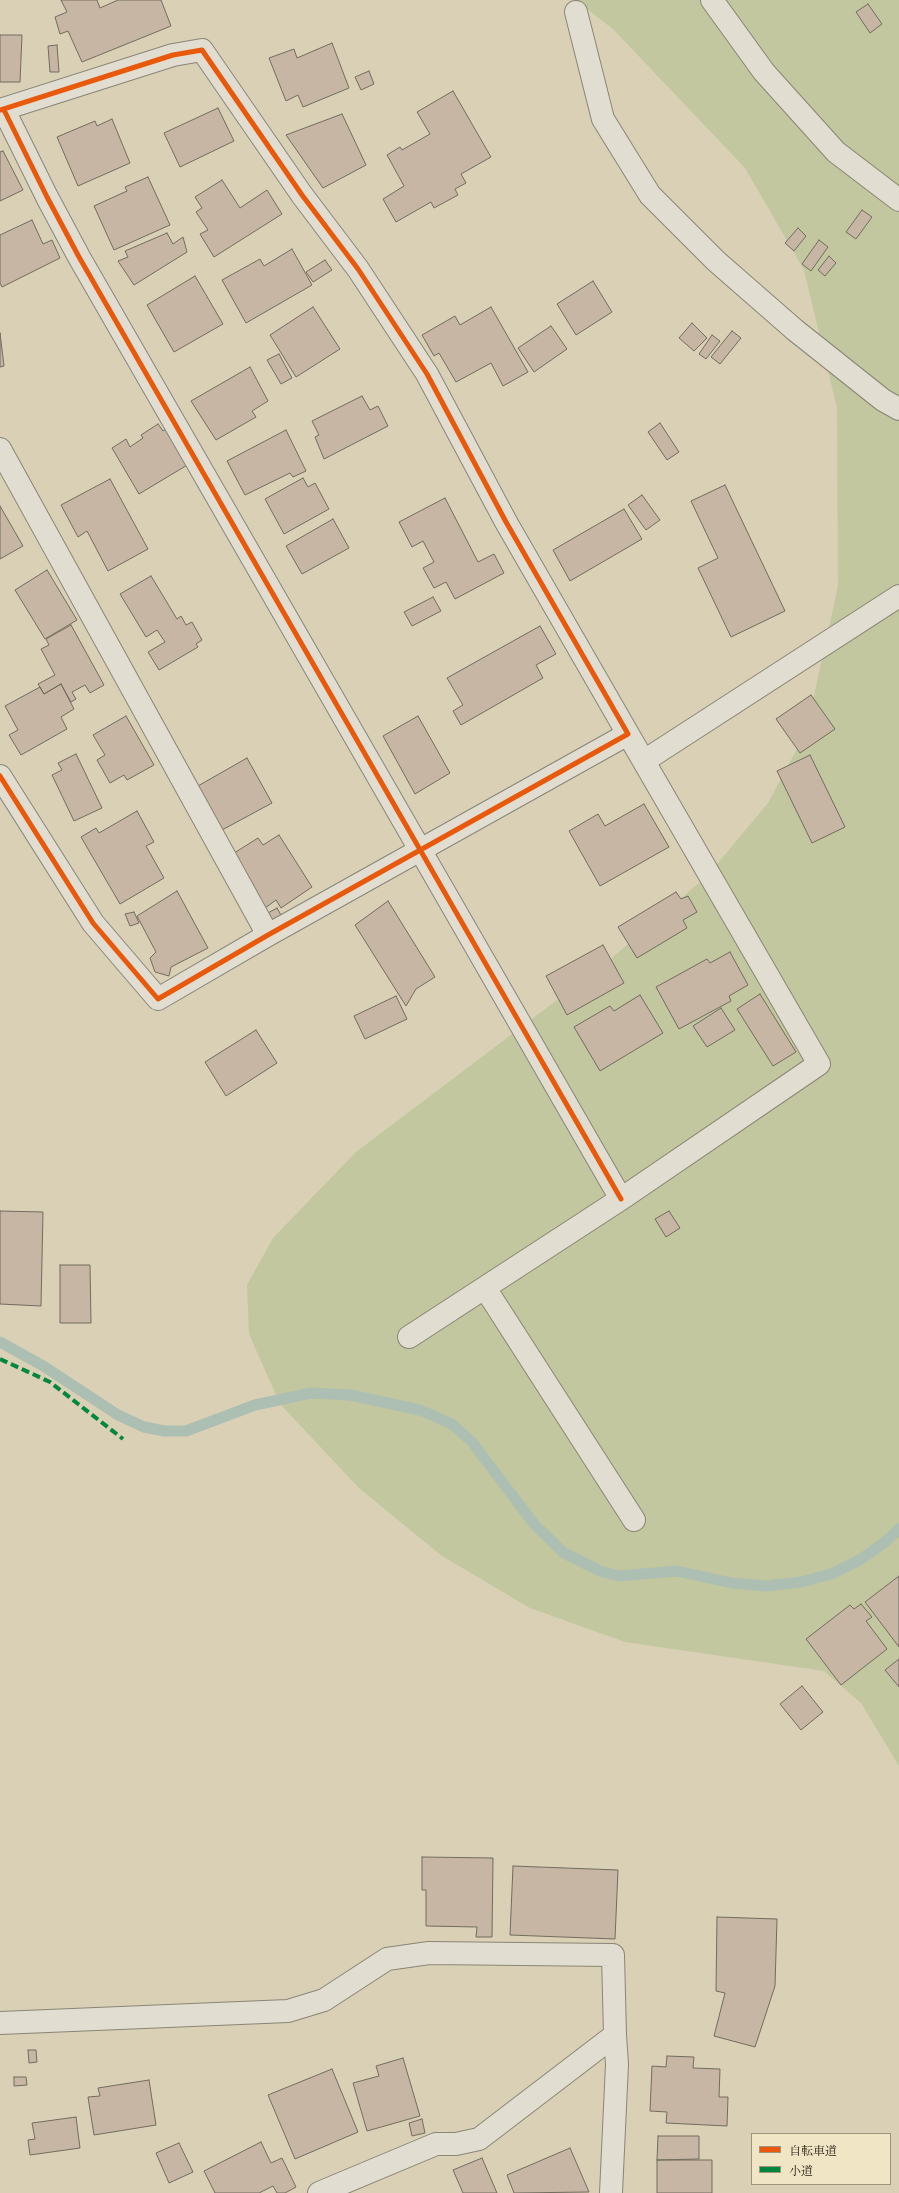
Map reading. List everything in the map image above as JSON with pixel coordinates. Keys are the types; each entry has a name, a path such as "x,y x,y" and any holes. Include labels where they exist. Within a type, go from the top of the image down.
{"street":[{"path":"714,1 764,72 836,152 899,200"},
{"path":"576,12 603,119 650,195 716,261 795,330 884,400 899,409"},
{"path":"409,1337 621,1199 819,1064 506,522 427,374 358,269 302,195 202,50 174,55 2,110 79,257 422,850 621,1199"},
{"path":"0,449 268,935"},
{"path":"644,761 899,596"},
{"path":"0,776 93,923 158,999 268,935 628,734"},
{"path":"485,1288 634,1520"},
{"path":"0,2023 288,2011 324,2000 387,1959 429,1953 613,1955 617,2064 611,2193"},
{"path":"319,2193 436,2144 456,2144 479,2139 615,2035"}],"green space":[{"path":"576,0 899,0 899,1766 861,1703 824,1671 625,1642 530,1608 442,1556 359,1488 280,1404 249,1334 247,1285 273,1238 356,1152 606,963 708,875 768,803 806,732 838,586 837,408 804,270 745,168 614,30"}],"building":[{"path":"61,0 97,0 100,8 118,0 161,0 171,26 82,62 68,31 60,34 55,17 67,12"},
{"path":"868,4 882,24 870,33 856,12"},
{"path":"0,35 22,35 20,82 0,82"},
{"path":"332,43 349,88 303,107 298,95 286,101 269,58 294,49 297,58"},
{"path":"57,45 59,72 50,72 48,46"},
{"path":"369,71 374,84 361,90 355,77"},
{"path":"453,91 491,157 461,174 466,183 455,189 458,195 434,208 431,202 396,222 383,199 404,186 387,155 400,147 402,150 430,134 417,112"},
{"path":"218,108 234,141 180,167 164,133"},
{"path":"342,114 366,165 323,188 286,135"},
{"path":"112,119 130,163 78,186 57,137 95,121 97,126"},
{"path":"3,151 23,190 0,201 0,152"},
{"path":"148,177 170,225 114,250 94,206 127,191 125,187"},
{"path":"222,180 240,208 267,190 282,214 214,257 200,234 208,230 196,212 202,208 195,197"},
{"path":"862,210 872,217 856,239 846,232"},
{"path":"32,220 43,244 52,240 60,258 2,287 0,283 0,235"},
{"path":"798,228 806,236 794,251 785,243"},
{"path":"167,233 173,244 183,237 187,252 134,285 118,261 128,257 125,251"},
{"path":"819,240 828,247 811,271 802,264"},
{"path":"292,249 312,285 246,323 222,280 260,259 264,266"},
{"path":"829,256 836,263 825,276 818,270"},
{"path":"325,260 332,270 313,282 306,272"},
{"path":"195,276 223,324 174,352 147,305"},
{"path":"593,281 612,312 576,335 557,304"},
{"path":"313,307 340,349 296,377 270,335"},
{"path":"491,307 528,372 503,386 491,363 456,382 439,353 434,356 422,335 455,316 460,325"},
{"path":"692,323 707,338 694,351 679,338"},
{"path":"551,326 567,349 534,372 518,348"},
{"path":"732,331 741,338 720,364 711,357"},
{"path":"0,333 4,366 0,367"},
{"path":"712,335 720,341 706,359 699,354"},
{"path":"279,354 292,378 281,384 267,360"},
{"path":"250,367 268,401 252,411 256,417 216,440 191,401"},
{"path":"362,396 370,410 378,406 388,426 324,459 315,437 319,435 312,421"},
{"path":"660,423 679,452 667,460 648,432"},
{"path":"158,424 163,431 167,428 189,464 139,494 112,448 126,439 130,447 143,438 141,435"},
{"path":"286,430 306,471 293,477 290,473 245,495 227,461"},
{"path":"303,478 308,487 315,483 329,509 284,534 265,499"},
{"path":"110,479 148,549 108,571 87,531 78,537 61,505"},
{"path":"725,485 785,611 731,637 698,568 718,558 691,501"},
{"path":"642,495 660,520 646,530 628,505"},
{"path":"445,498 478,562 494,554 504,573 455,599 446,582 434,588 423,568 434,562 423,541 412,547 399,522"},
{"path":"0,506 23,546 0,559"},
{"path":"624,509 642,539 570,581 553,550"},
{"path":"333,519 349,548 302,574 286,546"},
{"path":"47,570 77,620 45,639 15,590"},
{"path":"151,576 177,619 181,616 186,625 192,622 202,640 196,644 198,647 159,670 148,652 165,642 157,630 146,637 120,594"},
{"path":"433,597 441,611 412,626 404,612"},
{"path":"71,625 104,685 90,693 85,685 72,692 76,699 71,702 61,684 44,694 38,684 55,675 41,649 49,645 46,639"},
{"path":"540,626 556,654 536,665 543,678 461,725 453,711 463,705 447,678"},
{"path":"61,684 74,709 61,717 67,729 21,755 9,735 18,730 5,706 40,687 44,694"},
{"path":"811,695 835,729 800,753 776,719"},
{"path":"126,716 154,765 127,780 124,775 110,783 97,760 105,755 93,735"},
{"path":"418,716 450,773 415,794 383,736"},
{"path":"76,754 102,808 74,821 52,775 62,770 58,763"},
{"path":"810,755 845,827 812,843 777,771"},
{"path":"247,758 272,803 222,830 198,786"},
{"path":"644,804 669,847 600,886 569,831 598,814 605,826"},
{"path":"137,811 154,842 146,846 164,878 120,904 81,837 96,828 99,833"},
{"path":"279,835 312,887 281,908 276,900 265,908 231,855 258,838 263,845"},
{"path":"177,891 208,948 171,967 169,976 155,972 150,958 156,952 137,916"},
{"path":"676,892 681,899 688,896 697,912 683,920 687,928 637,958 618,927"},
{"path":"388,901 435,977 416,989 406,1006 355,925"},
{"path":"277,908 285,922 275,927 268,913"},
{"path":"134,912 139,923 130,926 125,914"},
{"path":"603,945 624,983 567,1015 546,976"},
{"path":"730,952 748,985 729,996 731,1001 679,1029 656,987 707,959 710,963"},
{"path":"760,994 796,1052 773,1066 737,1009"},
{"path":"640,995 663,1033 600,1071 574,1027 610,1006 614,1011"},
{"path":"396,996 407,1019 365,1039 354,1016"},
{"path":"721,1008 735,1030 707,1047 693,1026"},
{"path":"256,1030 277,1063 226,1096 205,1062"},
{"path":"0,1211 43,1212 41,1306 0,1304"},
{"path":"669,1211 680,1228 666,1237 655,1219"},
{"path":"60,1265 90,1265 91,1323 60,1323"},
{"path":"899,1576 899,1647 865,1602"},
{"path":"861,1604 872,1617 866,1621 887,1649 841,1685 806,1639 850,1605 854,1609"},
{"path":"899,1659 899,1687 885,1670"},
{"path":"802,1686 823,1712 801,1730 780,1704"},
{"path":"422,1857 493,1858 492,1937 476,1937 477,1927 426,1926 426,1890 422,1890"},
{"path":"513,1866 618,1870 615,1939 510,1935"},
{"path":"717,1917 777,1919 775,1986 755,2047 714,2036 725,1993 716,1991"},
{"path":"28,2050 36,2050 37,2062 29,2063"},
{"path":"667,2056 694,2057 693,2068 720,2069 719,2097 728,2097 727,2126 666,2123 667,2112 650,2111 652,2066 666,2067"},
{"path":"403,2058 420,2116 367,2131 353,2083 379,2076 376,2066"},
{"path":"332,2069 358,2132 295,2159 268,2095"},
{"path":"14,2077 26,2077 27,2085 14,2086"},
{"path":"149,2080 156,2125 94,2135 88,2097 100,2096 98,2088"},
{"path":"76,2117 80,2148 30,2155 28,2140 35,2139 32,2123"},
{"path":"422,2119 425,2133 412,2136 409,2123"},
{"path":"658,2136 699,2136 699,2159 657,2160"},
{"path":"261,2142 271,2163 282,2158 296,2187 285,2193 277,2193 273,2186 259,2193 215,2193 204,2171"},
{"path":"179,2143 193,2172 169,2183 156,2153"},
{"path":"570,2148 589,2192 514,2193 507,2175"},
{"path":"482,2158 497,2193 463,2193 453,2170"},
{"path":"657,2160 712,2160 712,2193 657,2193"}],"waterway":[{"path":"0,1342 45,1367 118,1415 144,1427 164,1431 186,1431 255,1405 311,1393 350,1395 420,1410 452,1424 472,1442 534,1524 564,1553 600,1571 619,1576 677,1571 732,1583 766,1586 801,1582 831,1574 860,1560 885,1542 899,1529"}],"marked path":[{"path":"0,1359 50,1382 123,1439"}],"cycle path":[{"path":"0,110 173,55 202,50 302,195 358,269 427,374 506,522 628,734 268,935 158,999 93,923 0,776"},
{"path":"4,110 47,197 79,257 621,1199"}]}
